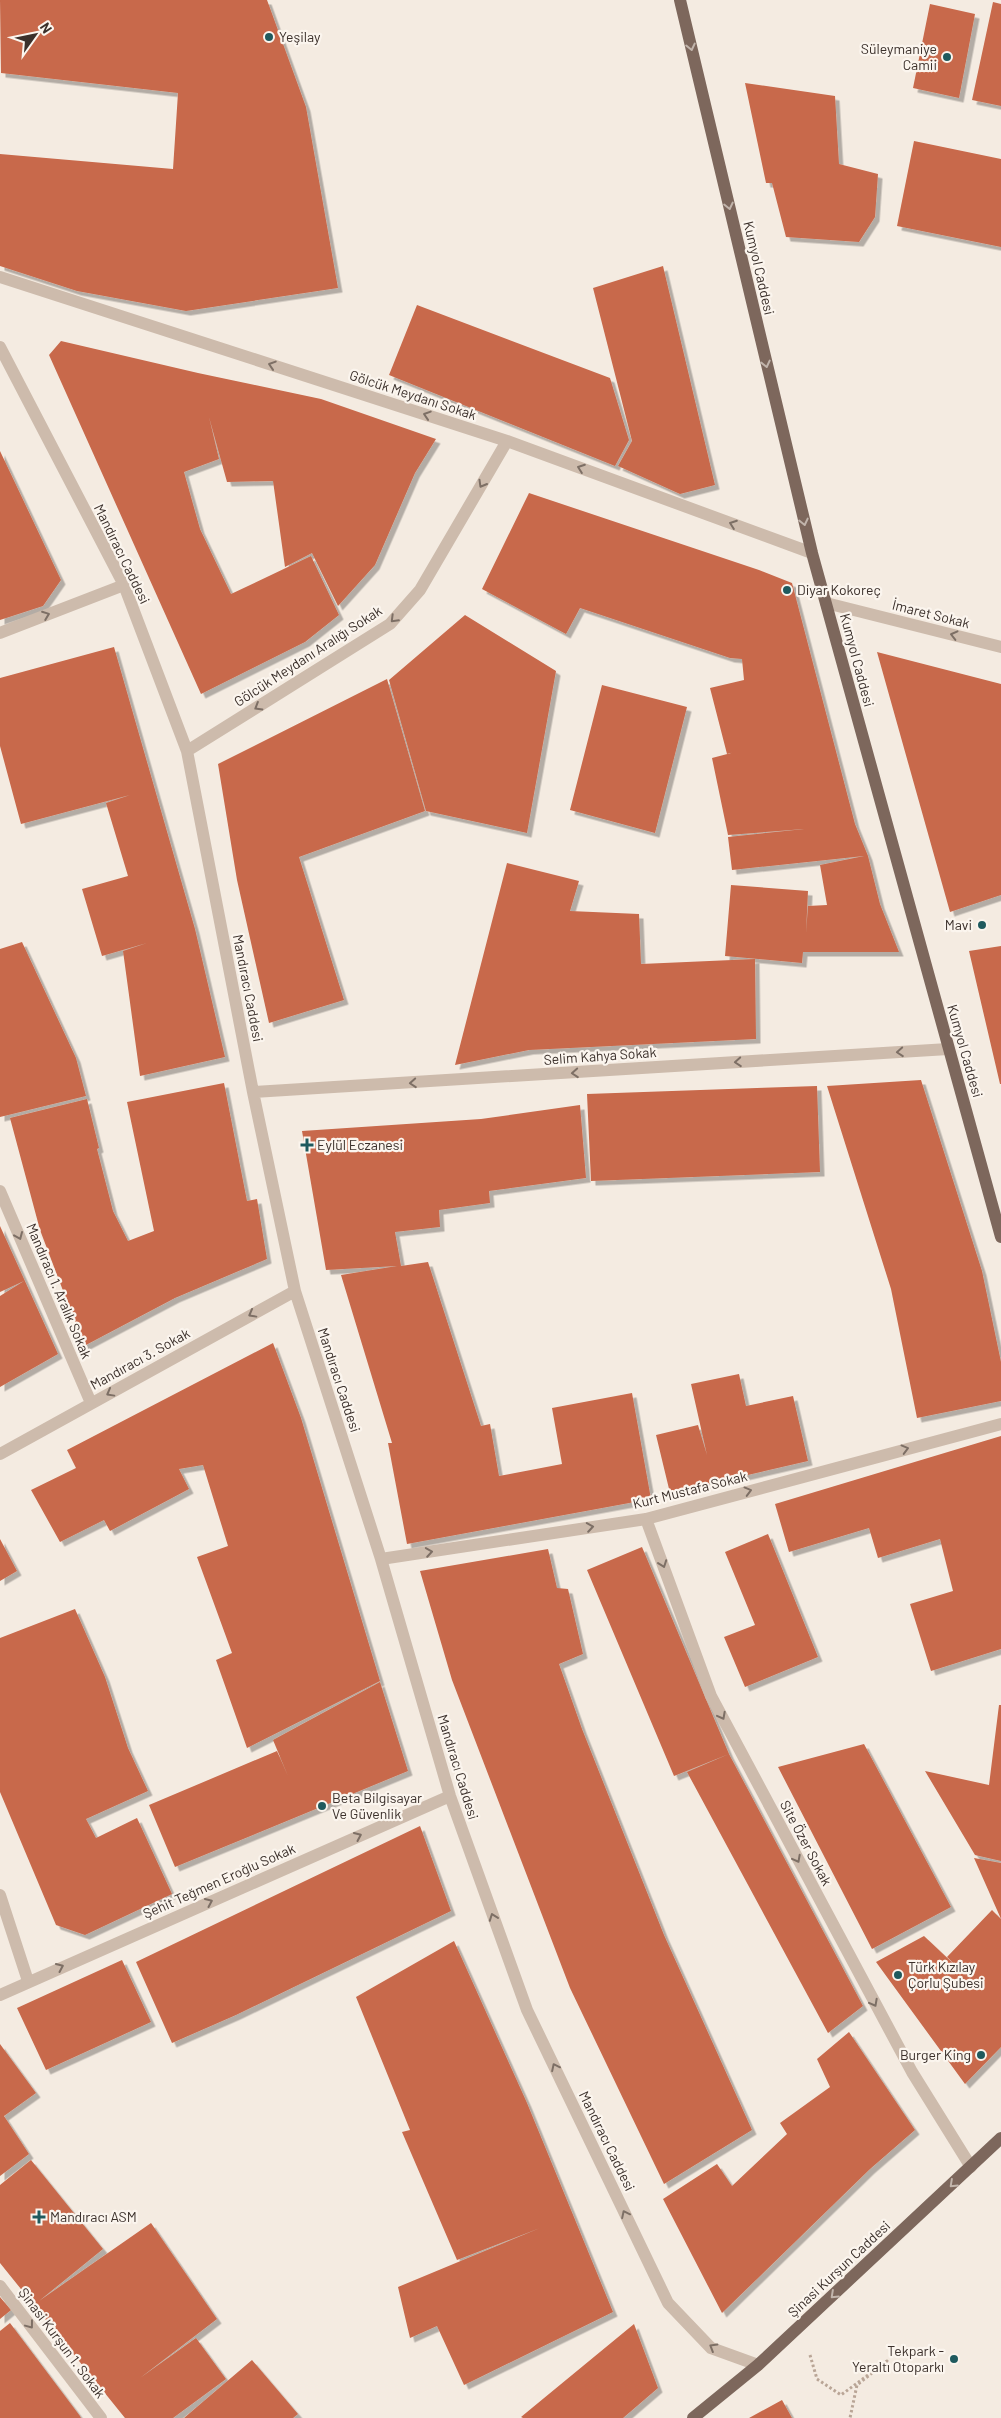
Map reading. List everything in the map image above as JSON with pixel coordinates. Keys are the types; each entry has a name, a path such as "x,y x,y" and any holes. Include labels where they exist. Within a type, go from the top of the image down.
{"main road":[{"name":"Kumyol Caddesi","path":"680,0 812,553 1001,1237"},
{"name":"Şinasi Kurşun Caddesi","path":"693,2418 758,2365 1001,2138"}],"street":[{"name":"Gölcük Meydanı Sokak","path":"0,277 507,441 812,553"},
{"name":"Mandıracı Caddesi","path":"0,347 124,585 187,751 253,1092 295,1291 381,1559 450,1796 527,2010 668,2303 711,2348 758,2365"},
{"name":"Gölcük Meydanı Aralığı Sokak","path":"187,751 390,624 420,590 507,441"},
{"path":"0,633 124,585"},
{"name":"İmaret Sokak","path":"826,603 1001,647"},
{"name":"Selim Kahya Sokak","path":"253,1092 948,1049"},
{"name":"Mandıracı 1. Aralık Sokak","path":"0,1191 91,1403"},
{"name":"Mandıracı 3. Sokak","path":"0,1454 295,1291"},
{"name":"Kurt Mustafa Sokak","path":"381,1559 646,1518 1001,1424"},
{"name":"Site Özer Sokak","path":"646,1518 712,1696 912,2072 971,2167"},
{"name":"Şehit Teğmen Eroğlu Sokak","path":"0,1994 28,1980 450,1796"},
{"path":"0,1895 28,1980"},
{"name":"Şinasi Kurşun 1. Sokak","path":"0,2286 101,2418"}],"path":[{"path":"810,2354 817,2379 841,2396 887,2361 857,2385 850,2418"}],"building":[{"path":"0,0 267,0 306,107 338,288 186,311 77,291 0,266 0,154 173,169 178,93 1,73"},
{"path":"993,2 1001,4 1001,106 972,100"},
{"path":"930,4 975,14 959,98 913,88"},
{"path":"745,83 835,96 839,164 878,174 875,217 859,242 786,237 772,183 766,183"},
{"path":"914,141 1001,159 1001,247 897,226"},
{"path":"663,266 715,485 680,494 618,466 632,441 593,288"},
{"path":"417,305 610,378 629,440 615,466 389,375"},
{"path":"61,341 321,399 436,439 415,473 375,565 338,606 312,553 285,567 273,481 227,482 209,417 219,459 184,472 200,529 231,594 311,556 339,615 305,642 201,694 49,355"},
{"path":"0,451 61,580 43,606 0,620"},
{"path":"529,493 759,570 792,583 855,824 868,856 880,904 899,952 803,952 802,963 725,956 731,885 808,891 806,933 808,906 827,905 820,865 864,856 732,870 728,837 804,829 728,835 712,758 735,752 727,754 710,688 744,680 742,659 730,658 580,608 566,634 482,589"},
{"path":"465,615 556,671 527,833 426,811 389,680"},
{"path":"114,647 195,929 225,1057 140,1076 123,951 147,943 102,956 82,889 128,876 106,803 130,795 21,824 0,746 0,678"},
{"path":"877,652 1001,684 1001,895 950,912"},
{"path":"387,679 425,811 299,857 344,1000 269,1023 237,880 218,764"},
{"path":"602,685 687,707 655,833 570,810"},
{"path":"507,863 579,881 570,911 639,914 641,964 755,959 756,1039 529,1050 455,1065"},
{"path":"22,942 76,1058 86,1096 0,1117 0,949"},
{"path":"1001,946 1001,1084 1000,1084 969,951"},
{"path":"921,1080 982,1271 1001,1362 1001,1401 917,1418 891,1289 827,1086"},
{"path":"224,1083 247,1201 257,1199 267,1259 175,1298 84,1346 40,1230 10,1118 87,1099 99,1148 97,1149 113,1211 128,1241 154,1231 127,1102"},
{"path":"817,1086 820,1172 591,1181 587,1094"},
{"path":"580,1105 586,1178 489,1191 490,1203 439,1210 440,1227 395,1232 401,1266 428,1262 481,1426 490,1424 499,1476 562,1464 552,1408 632,1393 651,1499 407,1544 388,1443 392,1443 341,1275 397,1266 326,1270 302,1131 481,1119"},
{"path":"0,1226 58,1354 0,1387 0,1296 24,1281 0,1292"},
{"path":"273,1343 301,1418 380,1681 247,1748 216,1660 232,1653 197,1557 228,1546 203,1465 179,1469 189,1489 110,1531 104,1520 60,1542 31,1490 76,1468 67,1450"},
{"path":"739,1374 746,1406 793,1396 808,1461 670,1493 656,1435 698,1425 707,1455 691,1384"},
{"path":"1001,1436 1001,1649 931,1671 910,1604 953,1591 940,1539 878,1558 869,1528 789,1552 775,1504"},
{"path":"768,1534 818,1657 745,1687 724,1637 755,1625 725,1552"},
{"path":"0,1539 17,1571 0,1581"},
{"path":"642,1547 729,1754 674,1776 587,1570"},
{"path":"548,1549 557,1588 568,1589 583,1654 559,1664 582,1729 664,1935 752,2130 664,2184 570,1988 452,1680 420,1571"},
{"path":"75,1609 105,1677 128,1748 148,1791 86,1819 96,1838 137,1818 172,1894 85,1935 56,1925 0,1792 0,1638"},
{"path":"380,1682 408,1771 175,1867 149,1805 277,1751 288,1776 273,1740"},
{"path":"999,1705 1001,1705 1001,1861 975,1855 925,1771 989,1785"},
{"path":"864,1744 951,1907 872,1949 778,1767"},
{"path":"729,1754 863,2006 828,2033 687,1772"},
{"path":"420,1826 451,1911 236,2015 172,2043 136,1962"},
{"path":"974,1858 1001,1863 1001,1919"},
{"path":"992,1910 1001,1919 1001,2047 965,2084 876,1962 924,1936 975,1984 947,1957"},
{"path":"454,1941 527,2103 613,2312 464,2385 437,2326 410,2338 398,2287 540,2228 457,2260 402,2132 410,2130 356,1997"},
{"path":"122,1960 151,2022 46,2070 17,2008"},
{"path":"849,2032 915,2130 870,2169 722,2313 663,2199 717,2164 732,2186 787,2134 780,2123 830,2087 817,2059"},
{"path":"0,2044 36,2093 4,2116 29,2154 0,2176"},
{"path":"31,2160 103,2249 39,2301 151,2223 217,2319 140,2378 196,2338 226,2379 173,2418 125,2418 0,2263 0,2185"},
{"path":"0,2297 11,2310 0,2319"},
{"path":"10,2323 81,2418 0,2418 0,2331"},
{"path":"634,2324 658,2388 623,2418 521,2417"},
{"path":"252,2360 298,2414 293,2418 184,2418"},
{"path":"782,2400 792,2418 749,2418"}],"place":[{"name":"Yeşilay","path":"269,37"},
{"name":"Süleymaniye Camii","path":"947,57"},
{"name":"Diyar Kokoreç","path":"787,590"},
{"name":"Mavi","path":"982,925"},
{"name":"Eylül Eczanesi","path":"307,1145"},
{"name":"Beta Bilgisayar Ve Güvenlik","path":"322,1806"},
{"name":"Türk Kızılay Çorlu Şubesi","path":"898,1975"},
{"name":"Burger King","path":"981,2055"},
{"name":"Mandıracı ASM","path":"39,2217"},
{"name":"Tekpark - Yeraltı Otoparkı","path":"954,2359"}]}
